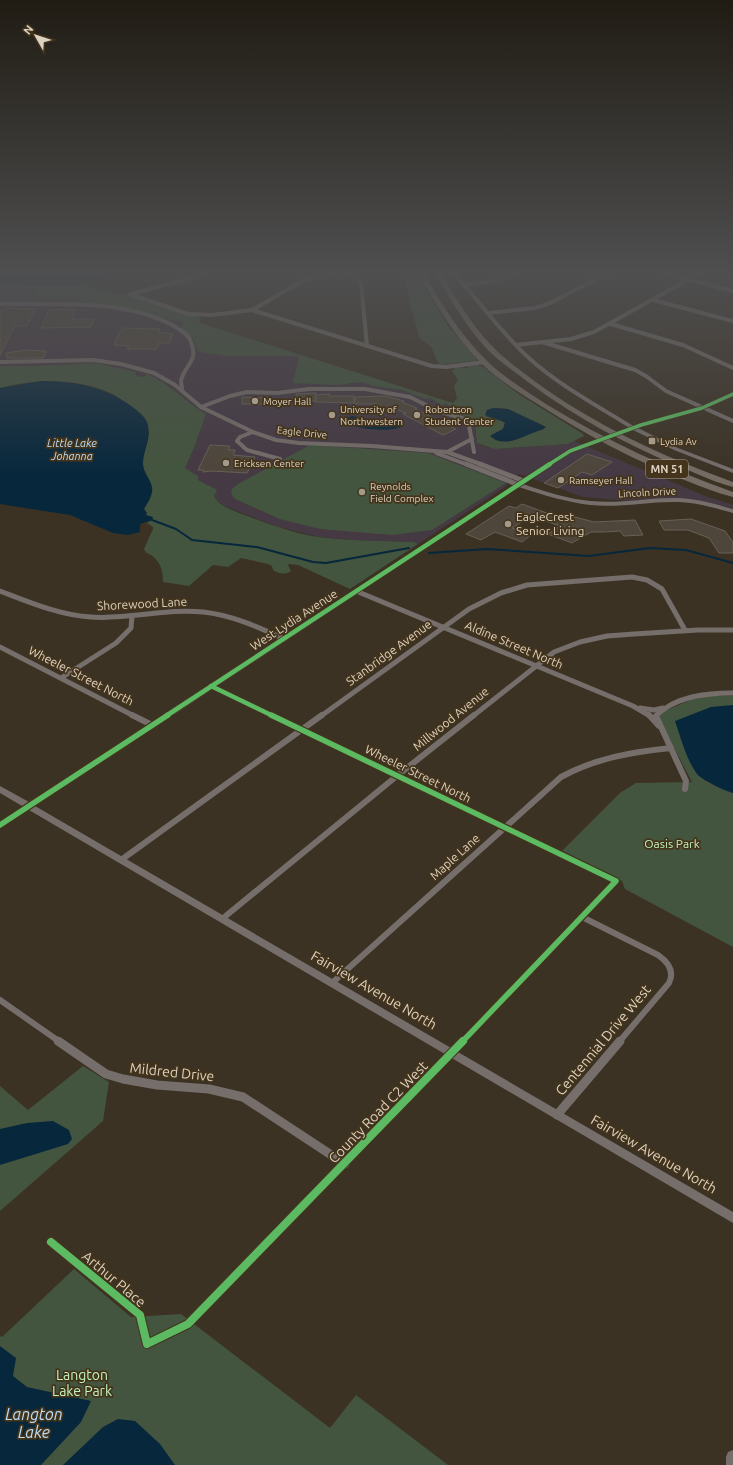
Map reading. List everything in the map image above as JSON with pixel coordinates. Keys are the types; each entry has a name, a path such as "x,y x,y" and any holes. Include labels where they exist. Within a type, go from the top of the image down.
{"highway":[{"name":"MN 51","path":"465,340 485,362 532,397 602,439 676,472 733,495"},
{"name":"MN 51","path":"484,340 507,364 559,402 615,434 670,460 733,486"}],"street":[{"path":"182,390 181,381 193,359 194,351 192,340"},
{"path":"349,340 437,367 485,362"},
{"path":"366,340 367,346"},
{"path":"512,340 530,359 550,374 633,428 676,449 733,470"},
{"path":"516,345 554,340"},
{"path":"668,340 684,345 733,368"},
{"path":"542,342 635,370 646,376 666,391 733,421"},
{"name":"Eagle Drive","path":"0,362 102,360 154,372 182,390 201,407 253,432 276,440 287,442 372,446 447,452 521,483"},
{"path":"171,382 181,381"},
{"path":"201,407 230,396 248,392 277,392 309,389 380,390 410,397 438,411 468,420 474,452"},
{"path":"633,428 702,408 733,394"},
{"name":"West Lydia Avenue","path":"0,825 570,451 633,428"},
{"path":"253,432 240,437 237,441 247,450 280,459"},
{"path":"447,452 472,439"},
{"name":"Eagle Drive","path":"433,452 521,483"},
{"name":"Lincoln Drive","path":"521,483 555,497 591,503 608,504 666,500 689,501 713,505 733,511"},
{"name":"Stanbridge Avenue","path":"121,860 478,603 513,589 541,583 632,578 647,580 662,589 685,630"},
{"name":"Shorewood Lane","path":"0,591 59,611 79,616 132,616 191,612 217,614 241,620 284,639"},
{"name":"Aldine Street North","path":"356,591 633,706 649,715 659,726"},
{"path":"61,678 116,643 131,628 132,616"},
{"name":"Millwood Avenue","path":"222,919 398,775 554,652 588,639 617,635 685,630 733,630"},
{"name":"Wheeler Street North","path":"0,647 152,725"},
{"name":"Wheeler Street North","path":"212,686 616,881"},
{"path":"685,789 686,781 659,726 656,716 658,712 690,698 701,695 733,693"},
{"path":"633,706 654,710 668,707"},
{"name":"Maple Lane","path":"332,983 550,786 572,770 598,759 614,755 671,748"},
{"name":"Fairview Avenue North","path":"0,789 733,1218"},
{"name":"County Road C2 West","path":"147,1344 188,1324 345,1164 616,881"},
{"name":"Centennial Drive West","path":"557,1115 669,983 672,975 672,970 664,959 582,916"},
{"name":"Mildred Drive","path":"0,1000 106,1074 135,1082 210,1088 238,1095 345,1164"},
{"name":"Arthur Place","path":"51,1242 140,1315 147,1344"},
{"path":"733,1457 733,1465"}],"shaded area":[{"name":"University of Northwestern","path":"0,340 193,340 200,352 225,356 298,356 293,382 349,384 362,382 373,386 402,390 425,399 430,398 441,405 445,404 464,411 459,415 473,420 475,423 477,443 486,447 494,449 568,444 574,441 708,497 733,505 733,508 685,498 629,501 583,497 519,474 506,483 508,485 418,544 414,542 367,541 319,537 278,527 224,506 215,499 206,485 198,480 197,476 185,468 206,414 188,403 170,386 147,374 139,377 106,364 0,366"}],"green space":[{"path":"193,340 255,340 453,403 457,398 454,386 458,380 452,371 457,367 468,368 468,366 477,365 483,367 520,395 584,436 568,444 494,449 477,443 475,423 471,419 458,415 463,411 445,404 441,405 430,398 425,399 402,390 373,386 362,382 337,385 294,383 298,356 225,356 198,351","holes":["498,408 508,409 544,426 543,430 532,432 510,441 495,440 491,435 503,429 505,423 487,417 487,410"]},
{"path":"422,340 460,340 476,359 475,361 439,365 431,346"},
{"path":"96,363 136,372 136,375 139,377 147,374 163,382 206,414 185,468 198,476 198,480 217,490 214,496 226,507 270,524 318,537 366,541 414,542 418,544 350,589 298,565 289,564 288,565 291,571 282,574 273,570 272,566 268,564 241,558 228,567 213,565 189,586 163,582 163,574 159,564 144,549 153,529 153,527 147,523 152,520 146,515 144,509 151,494 150,482 143,466 149,431 145,419 133,407 112,394 95,387 82,384 54,381 26,383 0,388 0,366"},
{"name":"Reynolds Field Complex","path":"310,445 428,453 506,483 432,530 392,535 320,529 280,519 235,499 231,494 232,489 238,484"},
{"name":"Oasis Park","path":"714,696 733,696 733,947 625,889 622,881 562,851 621,792 636,783 692,782 659,719 662,712 693,699"},
{"path":"83,1066 109,1082 103,1121 0,1211 0,1086 28,1110"},
{"name":"Langton Lake Park","path":"74,1269 131,1317 181,1314 330,1428 356,1395 448,1465 0,1465 0,1336 2,1337"}],"water":[{"name":"Little Lake Johanna","path":"41,381 66,382 102,390 125,401 145,418 149,431 144,454 143,468 150,481 152,492 144,509 147,513 146,515 153,517 152,520 140,524 140,532 128,535 113,533 70,515 0,504 0,388"},
{"path":"493,408 508,409 546,427 514,440 495,440 490,436 503,429 505,423 485,415 487,410"},
{"path":"352,416 380,421 398,421 404,425 399,428 382,430 353,426 340,420"},
{"path":"733,705 733,793 714,785 697,774 687,755 675,721 711,707"},
{"path":"53,1121 69,1130 72,1139 68,1144 0,1165 0,1129 27,1123"},
{"name":"Langton Lake","path":"0,1346 16,1358 13,1376 27,1387 91,1401 81,1422 41,1465 0,1465"},
{"name":"Langton Lake","path":"118,1419 135,1421 160,1444 175,1465 63,1465 103,1427"}],"building":[{"path":"0,340 8,340 0,355"},
{"path":"116,340 170,340 169,343 159,343 156,349 127,349 129,346 114,345"},
{"path":"26,350 46,351 43,358 7,358 6,353"},
{"path":"316,393 316,401 296,401 296,394"},
{"path":"330,394 329,396 354,396 354,403 316,402 316,395"},
{"name":"Robertson Student Center","path":"385,396 404,401 402,402 417,408 415,409 456,429 443,435 403,414 406,413 390,407 385,409 376,407 376,404 355,404 355,397"},
{"name":"Moyer Hall","path":"242,397 269,398 268,404 242,404"},
{"name":"Ericksen Center","path":"210,445 230,446 228,450 235,450 233,455 255,457 247,473 212,471 203,472 204,470 198,470"},
{"path":"587,454 612,462 592,475 582,472 558,488 544,483"},
{"path":"522,504 569,521 575,517 594,522 635,520 643,535 624,536 620,531 591,532 572,543 548,534 560,526 531,516 512,528 531,535 522,542 495,532 481,540 466,534 509,506 516,508"},
{"path":"691,519 725,531 733,542 733,553 719,553 709,538 688,530 664,530 659,521"}],"waterway":[{"path":"152,520 176,529 192,540 257,547 313,562 326,563 409,548"},
{"path":"429,553 487,549 589,556 650,548 686,550 733,563"}],"cycle path":[{"path":"0,825 570,451 641,425 702,408 733,394"},
{"path":"51,1242 140,1315 147,1344 188,1324 345,1164 616,881 211,686"}],"place":[{"name":"Moyer Hall","path":"255,401"},
{"name":"University of Northwestern","path":"332,415"},
{"name":"Robertson Student Center","path":"417,415"},
{"name":"Lydia Av","path":"652,441"},
{"name":"Ericksen Center","path":"226,463"},
{"name":"Ramseyer Hall","path":"561,480"},
{"name":"Reynolds Field Complex","path":"362,492"},
{"name":"EagleCrest Senior Living","path":"508,524"}]}
